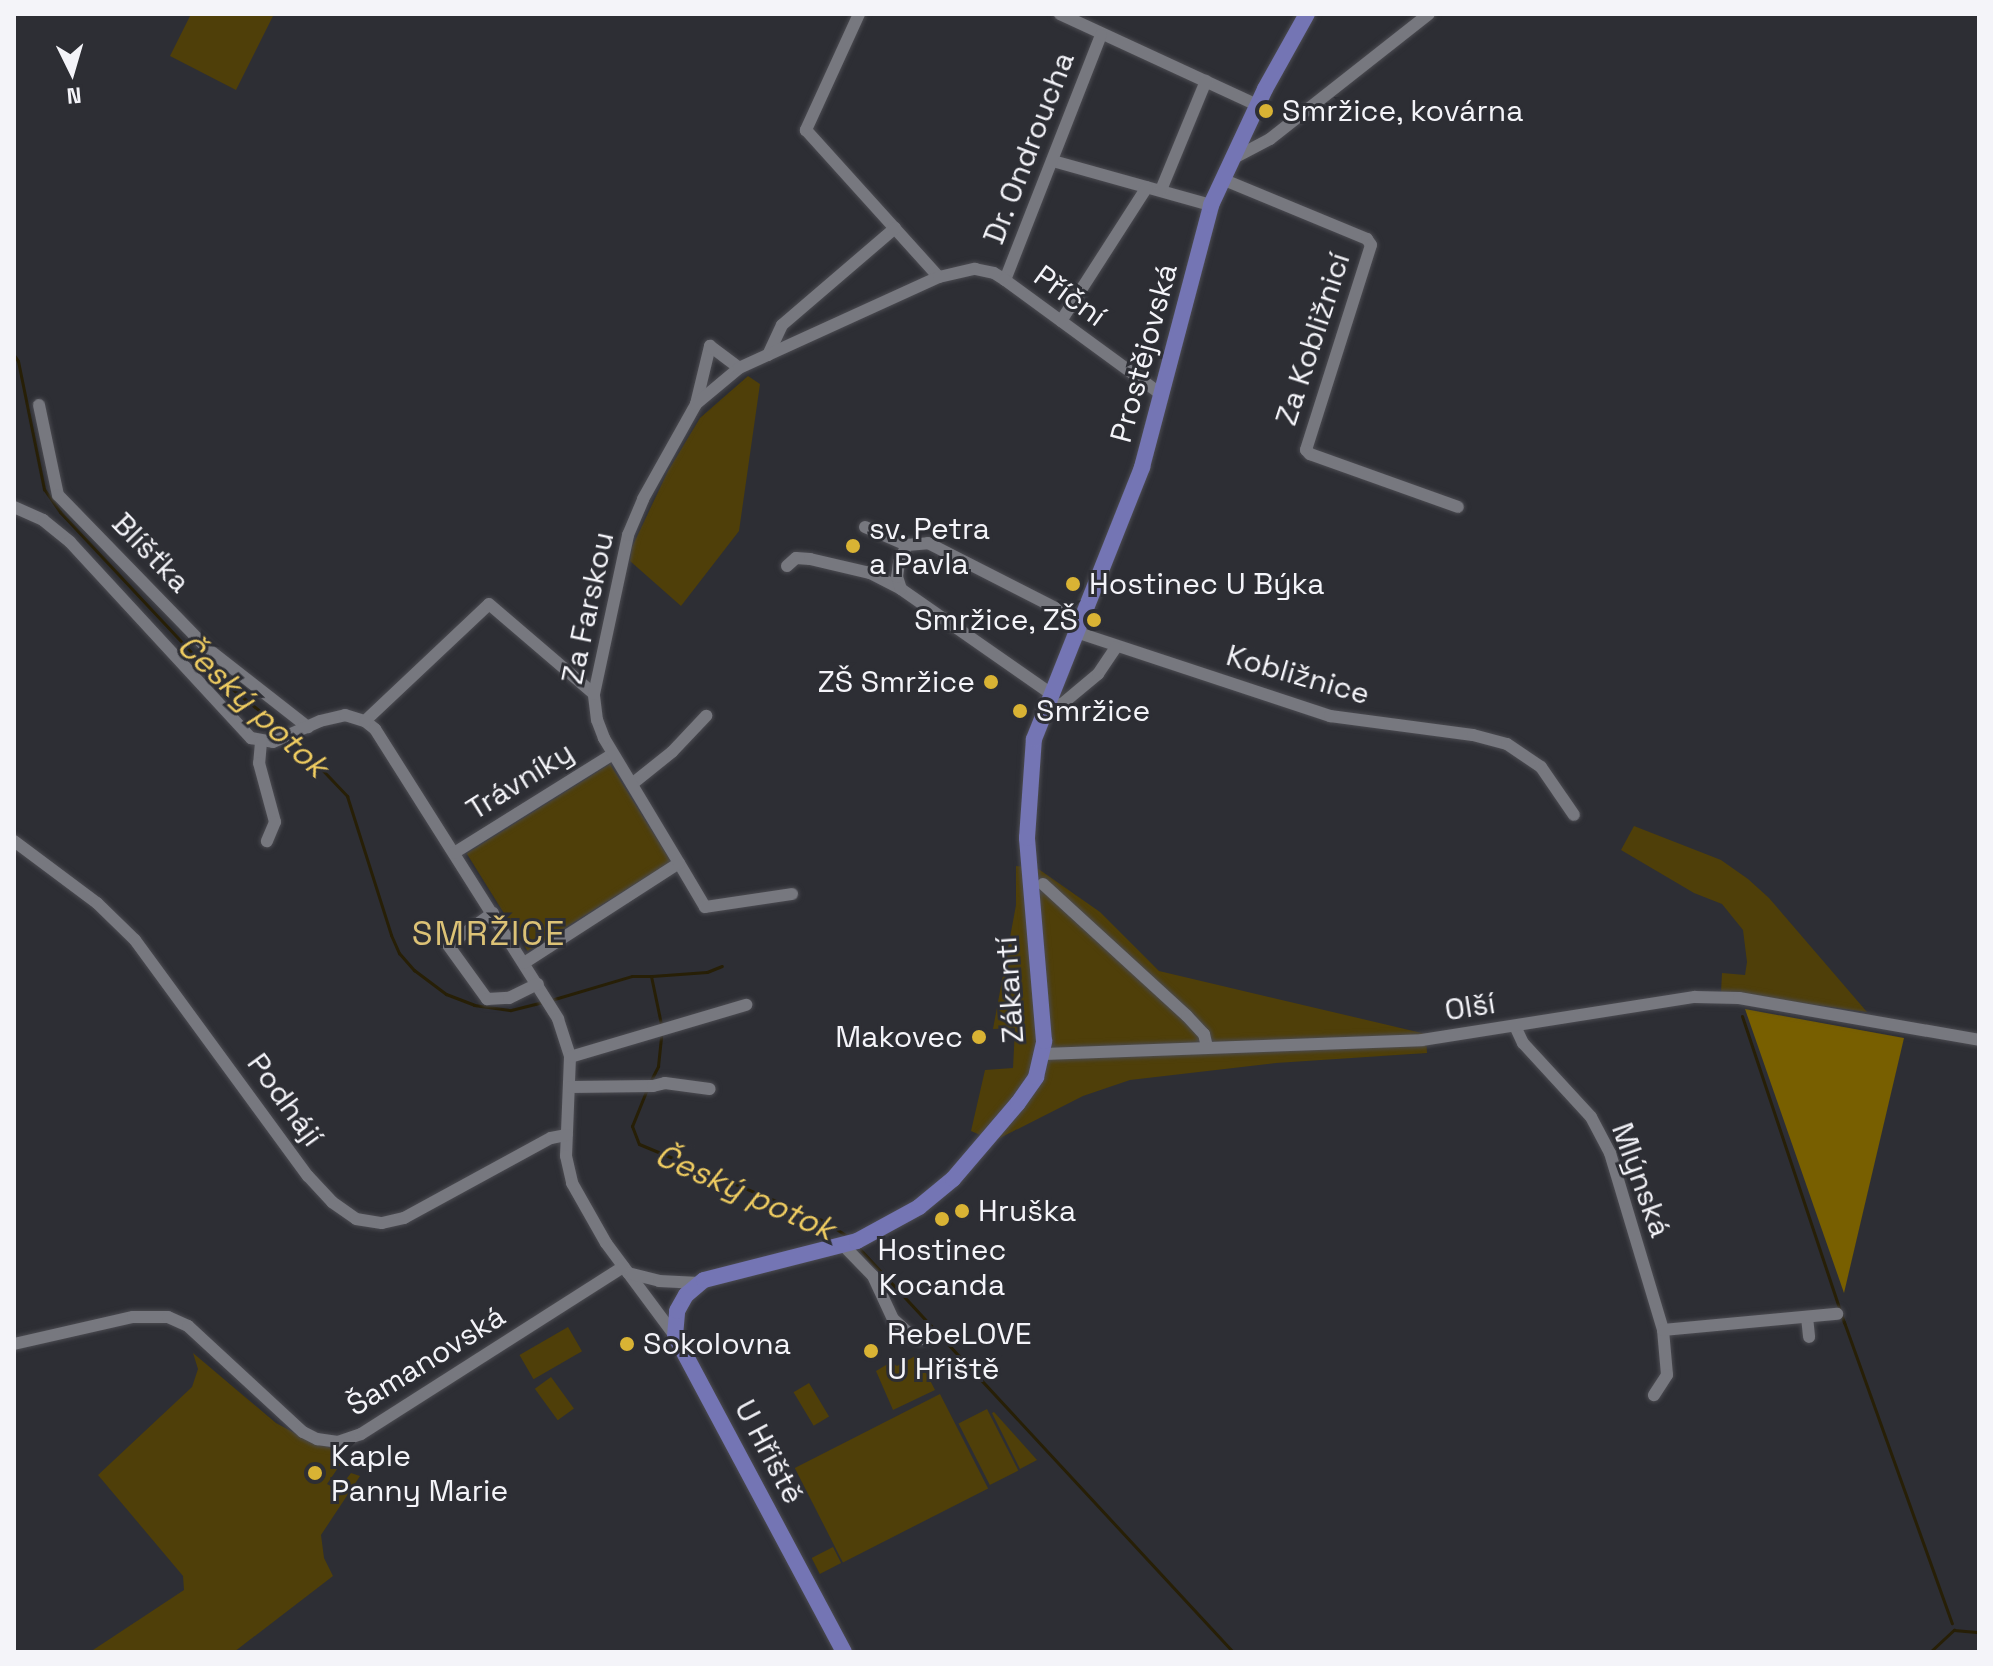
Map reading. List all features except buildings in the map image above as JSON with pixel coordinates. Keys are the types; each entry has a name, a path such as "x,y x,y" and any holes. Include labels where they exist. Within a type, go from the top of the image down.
{"main road":[{"name":"Prostějovská","path":"1043,710 1133,493 1211,205 1257,105 1307,14"},
{"name":"Zákantí","path":"699,1283 866,1237 943,1189 1026,1093 1043,1054 1027,838 1030,760 1043,710"},
{"path":"675,1336 679,1305 699,1283"},
{"name":"U Hřiště","path":"675,1336 844,1652"}],"street":[{"path":"859,14 806,130 939,277"},
{"path":"1060,14 1257,105"},
{"path":"1232,159 1270,139 1429,14"},
{"name":"Dr. Ondroucha","path":"1005,280 1101,35"},
{"path":"1161,190 1206,81"},
{"path":"1053,161 1211,205"},
{"name":"Za Kobližnicí","path":"1222,179 1367,239 1371,245 1306,450 1458,507"},
{"path":"1061,321 1147,187"},
{"path":"768,355 774,337 798,310 895,228"},
{"name":"Příční","path":"739,368 939,277 975,269 994,273 1005,280 1162,395"},
{"path":"696,404 710,346 739,368"},
{"name":"Za Farskou","path":"632,784 597,720 594,694 628,535 643,499 696,404 739,368"},
{"name":"Blíšťka","path":"39,405 58,495 208,649 303,729"},
{"name":"Blíšťka","path":"14,507 43,520 70,542 242,731 261,742"},
{"name":"Kobližnice","path":"865,527 907,545 928,543 1116,647 1330,716 1473,735 1507,744 1541,767 1574,815"},
{"path":"901,589 898,567 907,545"},
{"path":"787,566 796,558 810,559 870,573 901,589 1050,693"},
{"path":"267,841 275,822 259,763 261,742 282,739 345,715 365,721 489,604 594,694"},
{"path":"1043,710 1062,704 1098,674 1116,647"},
{"path":"706,716 672,752 632,784 705,907 792,894"},
{"name":"Trávníky","path":"365,721 375,729 552,1007 570,1057 567,1164 574,1190 625,1270 675,1336"},
{"name":"Trávníky","path":"454,853 613,754"},
{"name":"Podhájí","path":"14,841 97,903 135,940 316,1187 356,1219 382,1223 404,1218 551,1138 567,1135"},
{"path":"524,963 679,863"},
{"path":"1043,884 1187,1016 1204,1034 1207,1047"},
{"path":"493,913 448,945 487,999 509,998 540,987"},
{"name":"Olší","path":"1043,1054 1422,1040 1695,997 1739,998 1979,1040"},
{"path":"570,1057 662,1027 746,1005"},
{"name":"Mlýnská","path":"1515,1026 1523,1043 1582,1107 1603,1136 1663,1330 1667,1375 1654,1395"},
{"path":"570,1087 665,1083 710,1089"},
{"path":"844,1245 873,1276 893,1319 913,1337 922,1339"},
{"path":"625,1270 659,1281 699,1283"},
{"name":"Šamanovská","path":"14,1344 142,1315 168,1317 188,1326 298,1428 317,1439 338,1442 361,1434 625,1270"},
{"path":"1663,1330 1837,1314"},
{"path":"1807,1317 1809,1337"}],"shaded area":[{"path":"191,14 274,14 236,90 170,56"},
{"path":"748,376 760,384 739,531 681,606 630,561 632,547 668,471 700,418"},
{"path":"610,764 671,862 528,951 467,854"},
{"path":"1634,826 1721,860 1748,879 1769,898 1867,1012 1721,992 1722,973 1745,975 1747,962 1743,930 1722,904 1694,893 1621,850"},
{"path":"1016,866 1037,868 1100,912 1159,971 1426,1034 1427,1053 1276,1063 1130,1080 1083,1096 994,1141 971,1131 985,1070 1013,1068 1015,1028 993,1029 1016,905"},
{"path":"1745,1009 1904,1038 1844,1293"},
{"path":"568,1327 582,1351 534,1379 520,1355"},
{"path":"193,1353 276,1423 315,1444 332,1448 342,1462 327,1484 338,1490 351,1473 360,1476 321,1535 324,1558 333,1576 234,1652 90,1652 184,1590 183,1576 98,1475 192,1387 198,1369"},
{"path":"917,1355 935,1390 893,1410 876,1371 891,1362 897,1366"},
{"path":"551,1377 574,1409 558,1420 535,1389"},
{"path":"809,1383 829,1416 814,1426 794,1392"},
{"path":"940,1394 988,1488 843,1562 795,1468"},
{"path":"987,1409 1018,1470 990,1485 958,1424"},
{"path":"994,1412 1037,1460 1020,1469"},
{"path":"833,1547 841,1563 820,1574 812,1558"}],"waterway":[{"name":"Český potok","path":"14,355 18,361 44,489 60,512 205,667 285,731"},
{"name":"Český potok","path":"293,739 347,796 391,935 399,953 414,970 446,994 474,1005 511,1010 544,1002"},
{"path":"652,976 707,972 722,966"},
{"name":"Český potok","path":"551,1000 632,976 651,976 661,1024"},
{"path":"1742,1016 1844,1322 1952,1623"},
{"name":"Český potok","path":"650,1082 658,1066 661,1036"},
{"name":"Český potok","path":"647,1089 632,1126 639,1144 824,1221 847,1236"},
{"name":"Český potok","path":"858,1247 1233,1652"},
{"path":"1930,1652 1954,1630 1979,1632"}],"place":[{"name":"Smržice, kovárna","path":"1266,111"},
{"name":"sv. Petra a Pavla","path":"853,546"},
{"name":"Hostinec U Býka","path":"1073,584"},
{"name":"Smržice, ZŠ","path":"1094,620"},
{"name":"ZŠ Smržice","path":"991,682"},
{"name":"Smržice","path":"1020,711"},
{"name":"Makovec","path":"979,1037"},
{"name":"Hruška","path":"962,1211"},
{"name":"Hostinec Kocanda","path":"942,1219"},
{"name":"Sokolovna","path":"627,1344"},
{"name":"RebeLOVE U Hřiště","path":"871,1351"},
{"name":"Kaple Panny Marie","path":"315,1473"}],"district":[{"name":"SMRŽICE","path":"489,934"}]}
